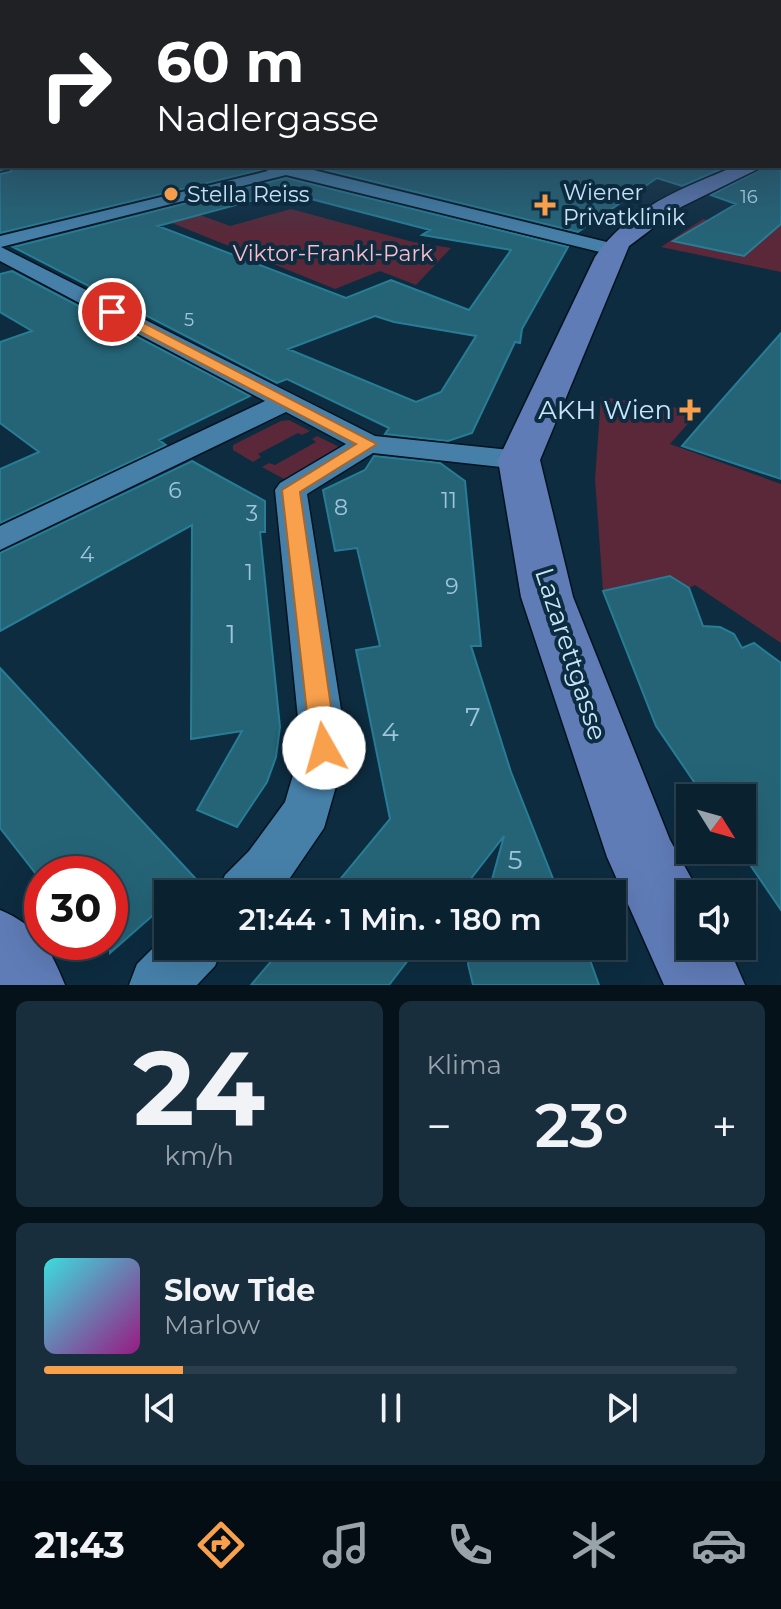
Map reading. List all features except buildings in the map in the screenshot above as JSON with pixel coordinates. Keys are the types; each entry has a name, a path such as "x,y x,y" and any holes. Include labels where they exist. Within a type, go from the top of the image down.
{"main road":[{"path":"519,460 619,239 670,204 750,168"},
{"name":"Lazarettgasse","path":"519,460 547,597 642,857 705,985"},
{"path":"0,949 25,985"}],"street":[{"path":"275,168 612,249"},
{"path":"0,242 298,168"},
{"path":"0,253 368,444 519,460"},
{"path":"0,539 285,402"},
{"path":"257,880 307,812 324,748 291,490 368,444"},
{"path":"158,985 182,960"}],"green space":[{"name":"Viktor-Frankl-Park","path":"291,209 413,242 451,248 416,285 380,271 335,289 172,223 200,215 230,226"},
{"path":"703,219 719,222 781,221 781,272 661,247"},
{"path":"601,397 699,411 670,444 781,484 781,643 695,585 689,588 670,576 603,591 595,479"},
{"path":"289,420 310,431 302,435 298,433 258,454 261,457 253,462 233,450 233,445"},
{"path":"317,436 339,447 339,452 292,478 284,479 262,467 269,463 275,465 316,442 312,439"}],"place":[{"name":"Stella Reiss","path":"171,194"},
{"name":"Wiener Privatklinik","path":"545,205"},
{"name":"AKH Wien","path":"690,410"}],"route":[{"path":"112,312 368,444 291,490 324,748"}]}
